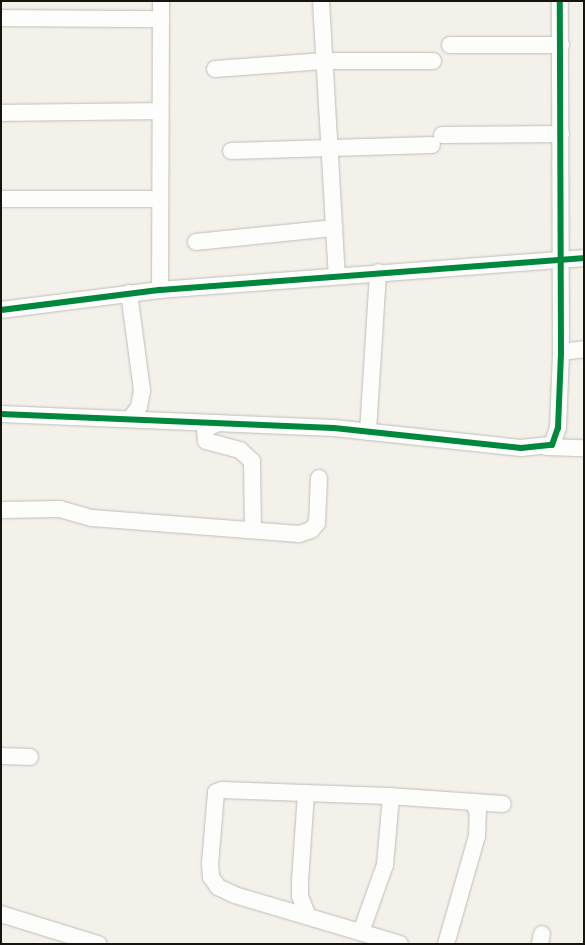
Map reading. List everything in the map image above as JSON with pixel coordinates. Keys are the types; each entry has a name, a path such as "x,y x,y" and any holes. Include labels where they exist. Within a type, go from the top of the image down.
{"street":[{"path":"160,290 161,1"},
{"path":"321,1 337,275"},
{"path":"546,447 552,445 557,433 561,352 560,1"},
{"path":"1,18 160,19"},
{"path":"450,45 561,45"},
{"path":"215,69 324,61 433,61"},
{"path":"1,113 160,111"},
{"path":"231,151 561,134"},
{"path":"1,199 160,198"},
{"path":"196,242 334,228"},
{"path":"1,310 160,290 562,258 584,258"},
{"path":"368,432 378,272"},
{"path":"129,293 142,391 139,407 130,419"},
{"path":"561,352 584,349"},
{"path":"1,414 218,423 368,432 521,448 583,448"},
{"path":"218,423 206,429 206,441 240,450 252,461 253,530"},
{"path":"1,510 60,509 92,518 299,534 312,530 318,520 319,478"},
{"path":"1,756 30,757"},
{"path":"400,944 226,892 213,883 210,864 218,791 391,796 503,804"},
{"path":"306,793 300,896 308,917"},
{"path":"361,932 385,865 391,796"},
{"path":"446,944 477,836 478,813 473,802"},
{"path":"1,914 98,944"}],"cycle path":[{"path":"1,414 334,428 521,448 552,445 558,428 561,352 560,1"},
{"path":"1,310 160,290 584,258"}]}
